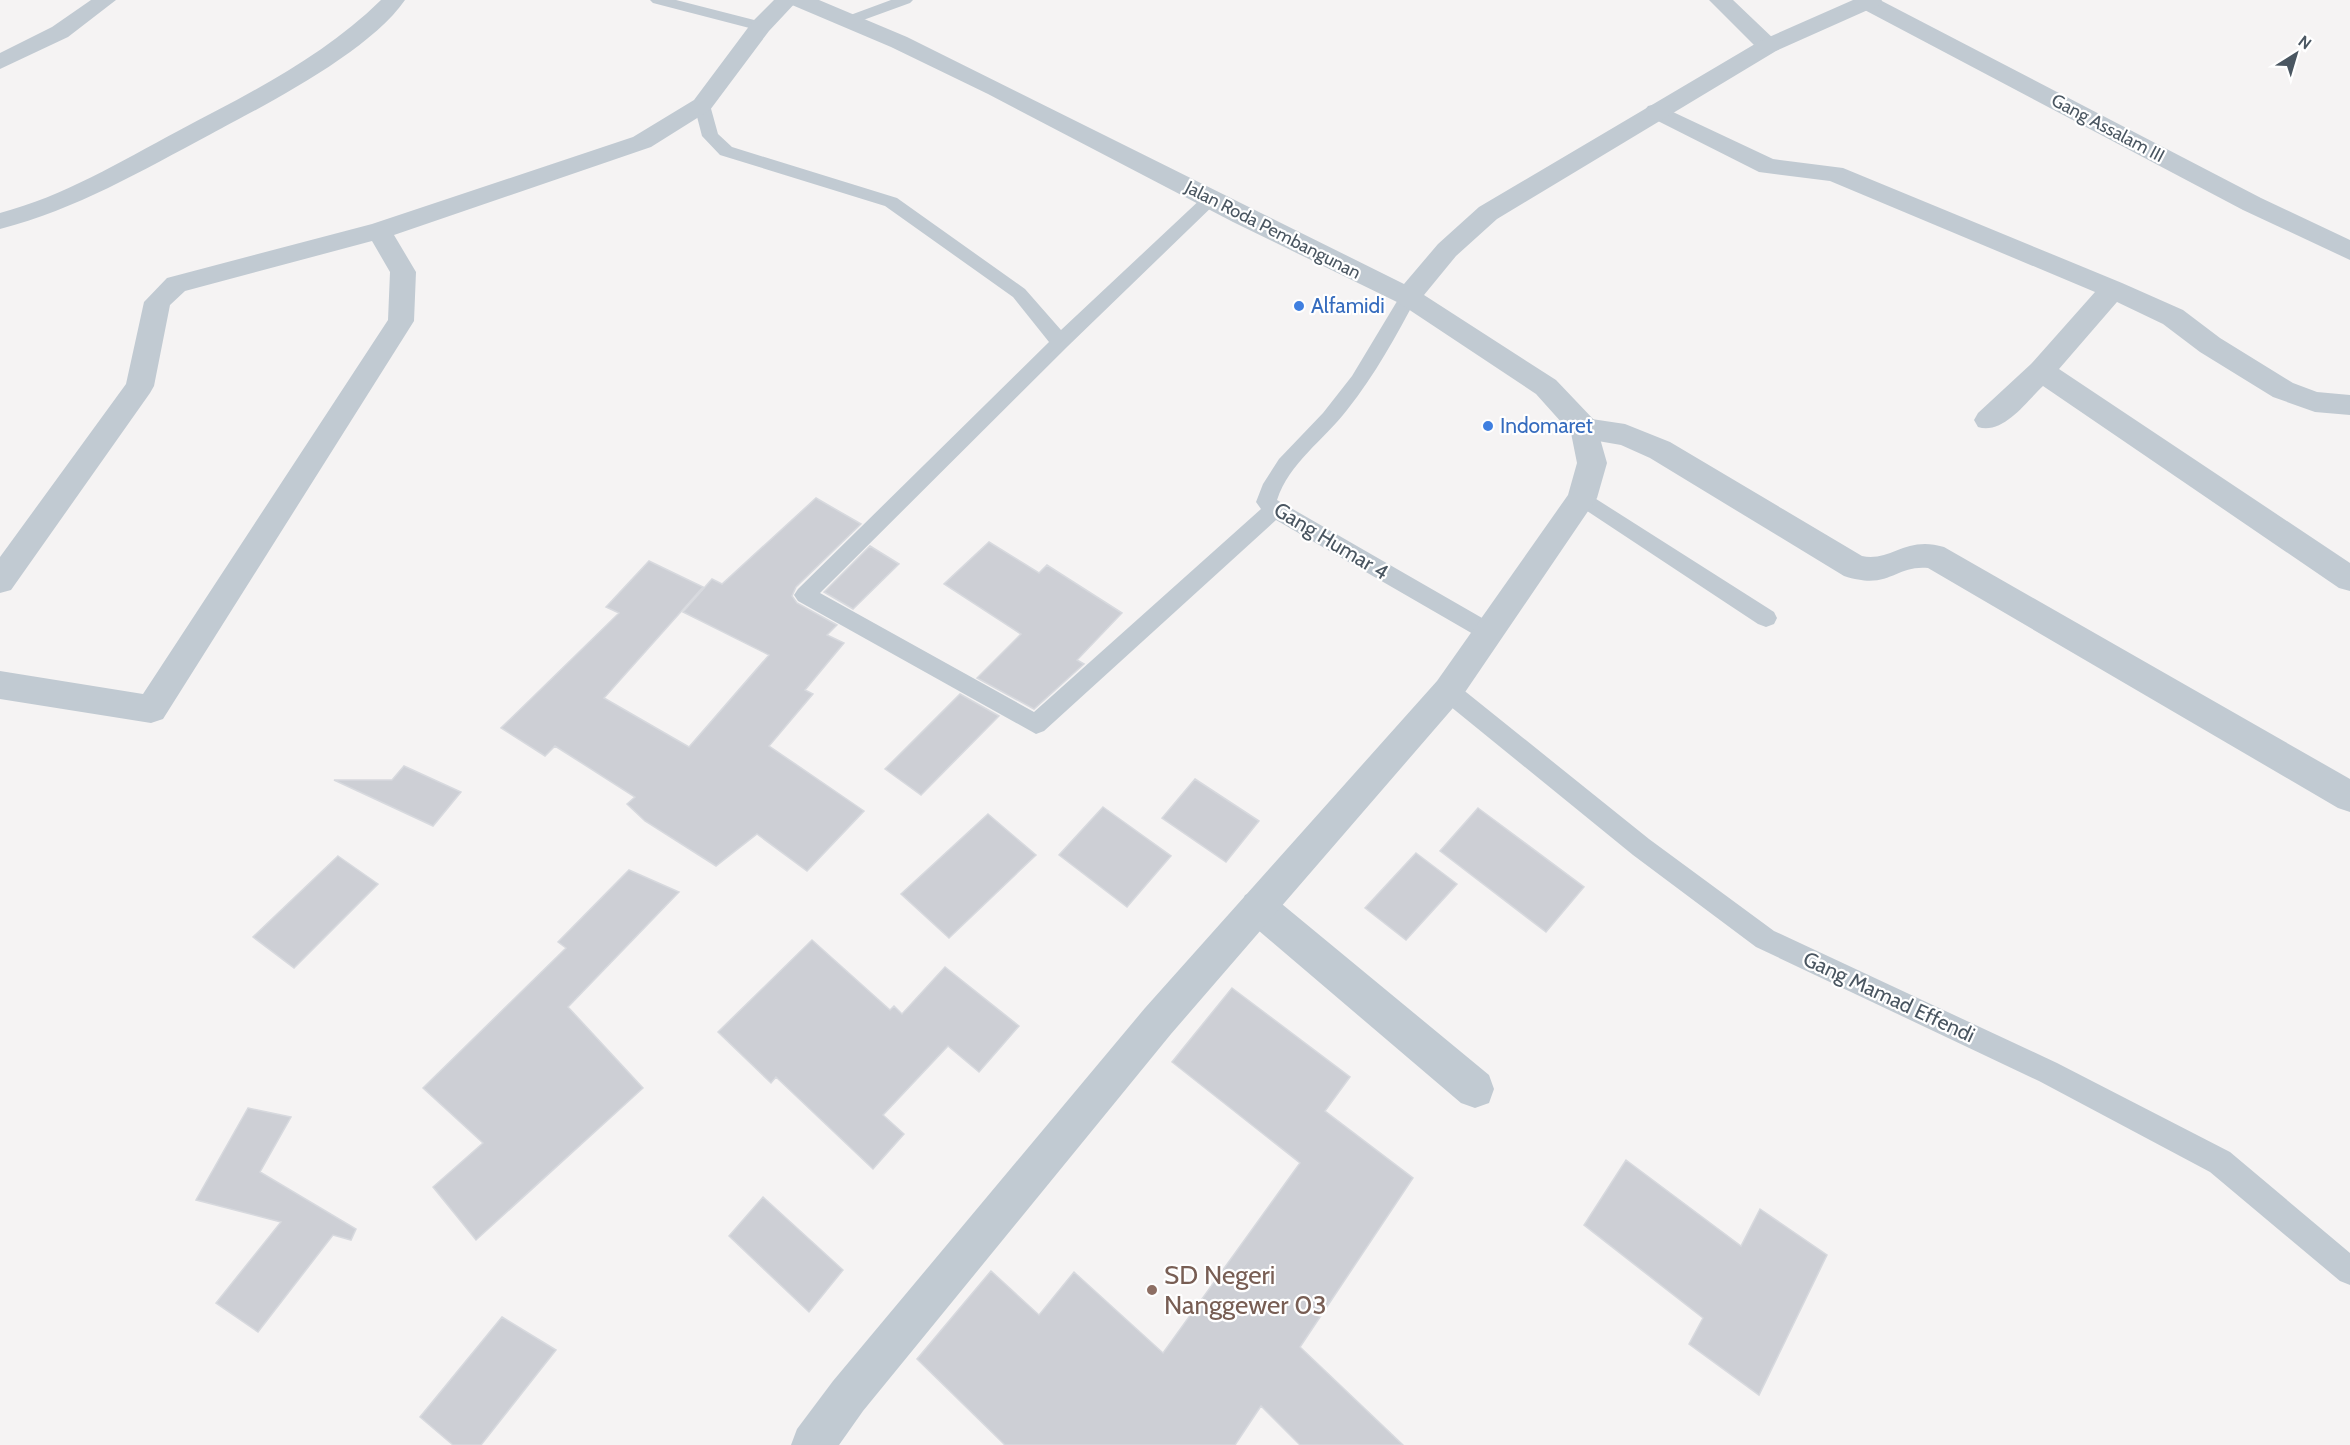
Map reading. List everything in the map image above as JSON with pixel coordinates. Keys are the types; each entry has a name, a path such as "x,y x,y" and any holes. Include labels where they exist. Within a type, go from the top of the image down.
{"street":[{"path":"0,62 60,32 105,0"},
{"path":"0,221 83,193 224,117 343,45 394,0"},
{"path":"0,580 140,386 156,302 176,284 379,231 642,142 702,105 761,26 787,0"},
{"name":"Jalan Roda Pembangunan","path":"800,0 850,20 1105,142 1210,200 1408,297 1546,387 1585,429"},
{"path":"1719,0 1768,46"},
{"path":"1408,297 1447,250 1488,213 1768,46 1869,1"},
{"name":"Gang Assalam III","path":"1869,1 2252,204 2350,251"},
{"path":"1656,111 1768,166 1834,174 2113,289 2173,317 2210,345 2283,390 2315,402 2350,405"},
{"path":"0,685 151,709 401,321 403,272 379,231"},
{"path":"1988,420 2041,371 2113,289"},
{"path":"2041,371 2350,579"},
{"path":"813,1445 848,1395 1158,1021 1448,691 1582,498 1592,464 1585,429 1625,435 1660,450 1855,567 1871,572 1885,570 1904,556 1916,553 1942,560 2350,797"},
{"path":"1258,907 1476,1089"}],"lane":[{"path":"658,0 761,26"},
{"path":"850,20 905,0"},
{"path":"702,105 710,136 726,151 891,202 1019,293 1060,342"},
{"path":"1210,200 1060,342 805,596 1035,724 1274,509"},
{"name":"Gang Humar 4","path":"1408,297 1368,368 1339,407 1275,479 1266,502 1274,509 1488,632"},
{"path":"1582,498 1766,618"},
{"name":"Gang Mamad Effendi","path":"1448,691 1641,847 1765,939 2048,1072 2220,1162 2350,1271"}],"building":[{"path":"816,498 861,524 796,587 792,596 797,603 837,625 827,635 844,643 805,690 813,694 769,746 864,811 807,871 757,834 716,866 645,821 627,804 635,797 555,746 545,756 501,728 619,613 606,607 649,561 703,587 604,698 689,747 769,655 683,612 712,579 722,584"},
{"path":"989,542 1039,573 1047,565 1122,613 1077,660 1084,664 1034,709 977,678 1021,634 944,584"},
{"path":"870,546 899,564 853,609 824,592"},
{"path":"960,694 999,716 921,795 885,769"},
{"path":"404,766 461,792 433,826 334,780 392,780"},
{"path":"1195,779 1259,821 1226,862 1162,818"},
{"path":"1103,807 1171,856 1127,907 1059,855"},
{"path":"1478,808 1584,887 1546,932 1440,851"},
{"path":"988,814 1036,855 949,938 901,894"},
{"path":"1416,853 1457,884 1406,940 1365,908"},
{"path":"338,856 378,884 294,968 253,937"},
{"path":"629,870 679,892 568,1007 643,1088 476,1240 433,1187 483,1143 423,1088 566,948 558,942"},
{"path":"812,940 890,1010 894,1006 902,1014 945,967 1019,1026 979,1072 948,1046 883,1115 904,1134 873,1169 776,1077 771,1083 718,1032"},
{"path":"1232,988 1350,1077 1325,1111 1413,1178 1300,1347 1403,1445 1300,1445 1261,1406 1235,1445 1005,1445 917,1359 991,1271 1039,1315 1074,1272 1163,1353 1300,1163 1172,1062"},
{"path":"248,1108 291,1117 260,1172 356,1229 351,1240 333,1235 258,1332 216,1303 281,1222 196,1200"},
{"path":"1626,1160 1741,1246 1760,1209 1827,1255 1759,1395 1689,1344 1703,1318 1584,1225"},
{"path":"763,1197 843,1270 809,1312 729,1236"},
{"path":"502,1317 556,1350 481,1445 453,1445 420,1417"}],"place":[{"name":"Alfamidi","path":"1299,306"},
{"name":"Indomaret","path":"1488,426"},
{"name":"SD Negeri Nanggewer 03","path":"1152,1290"}]}
